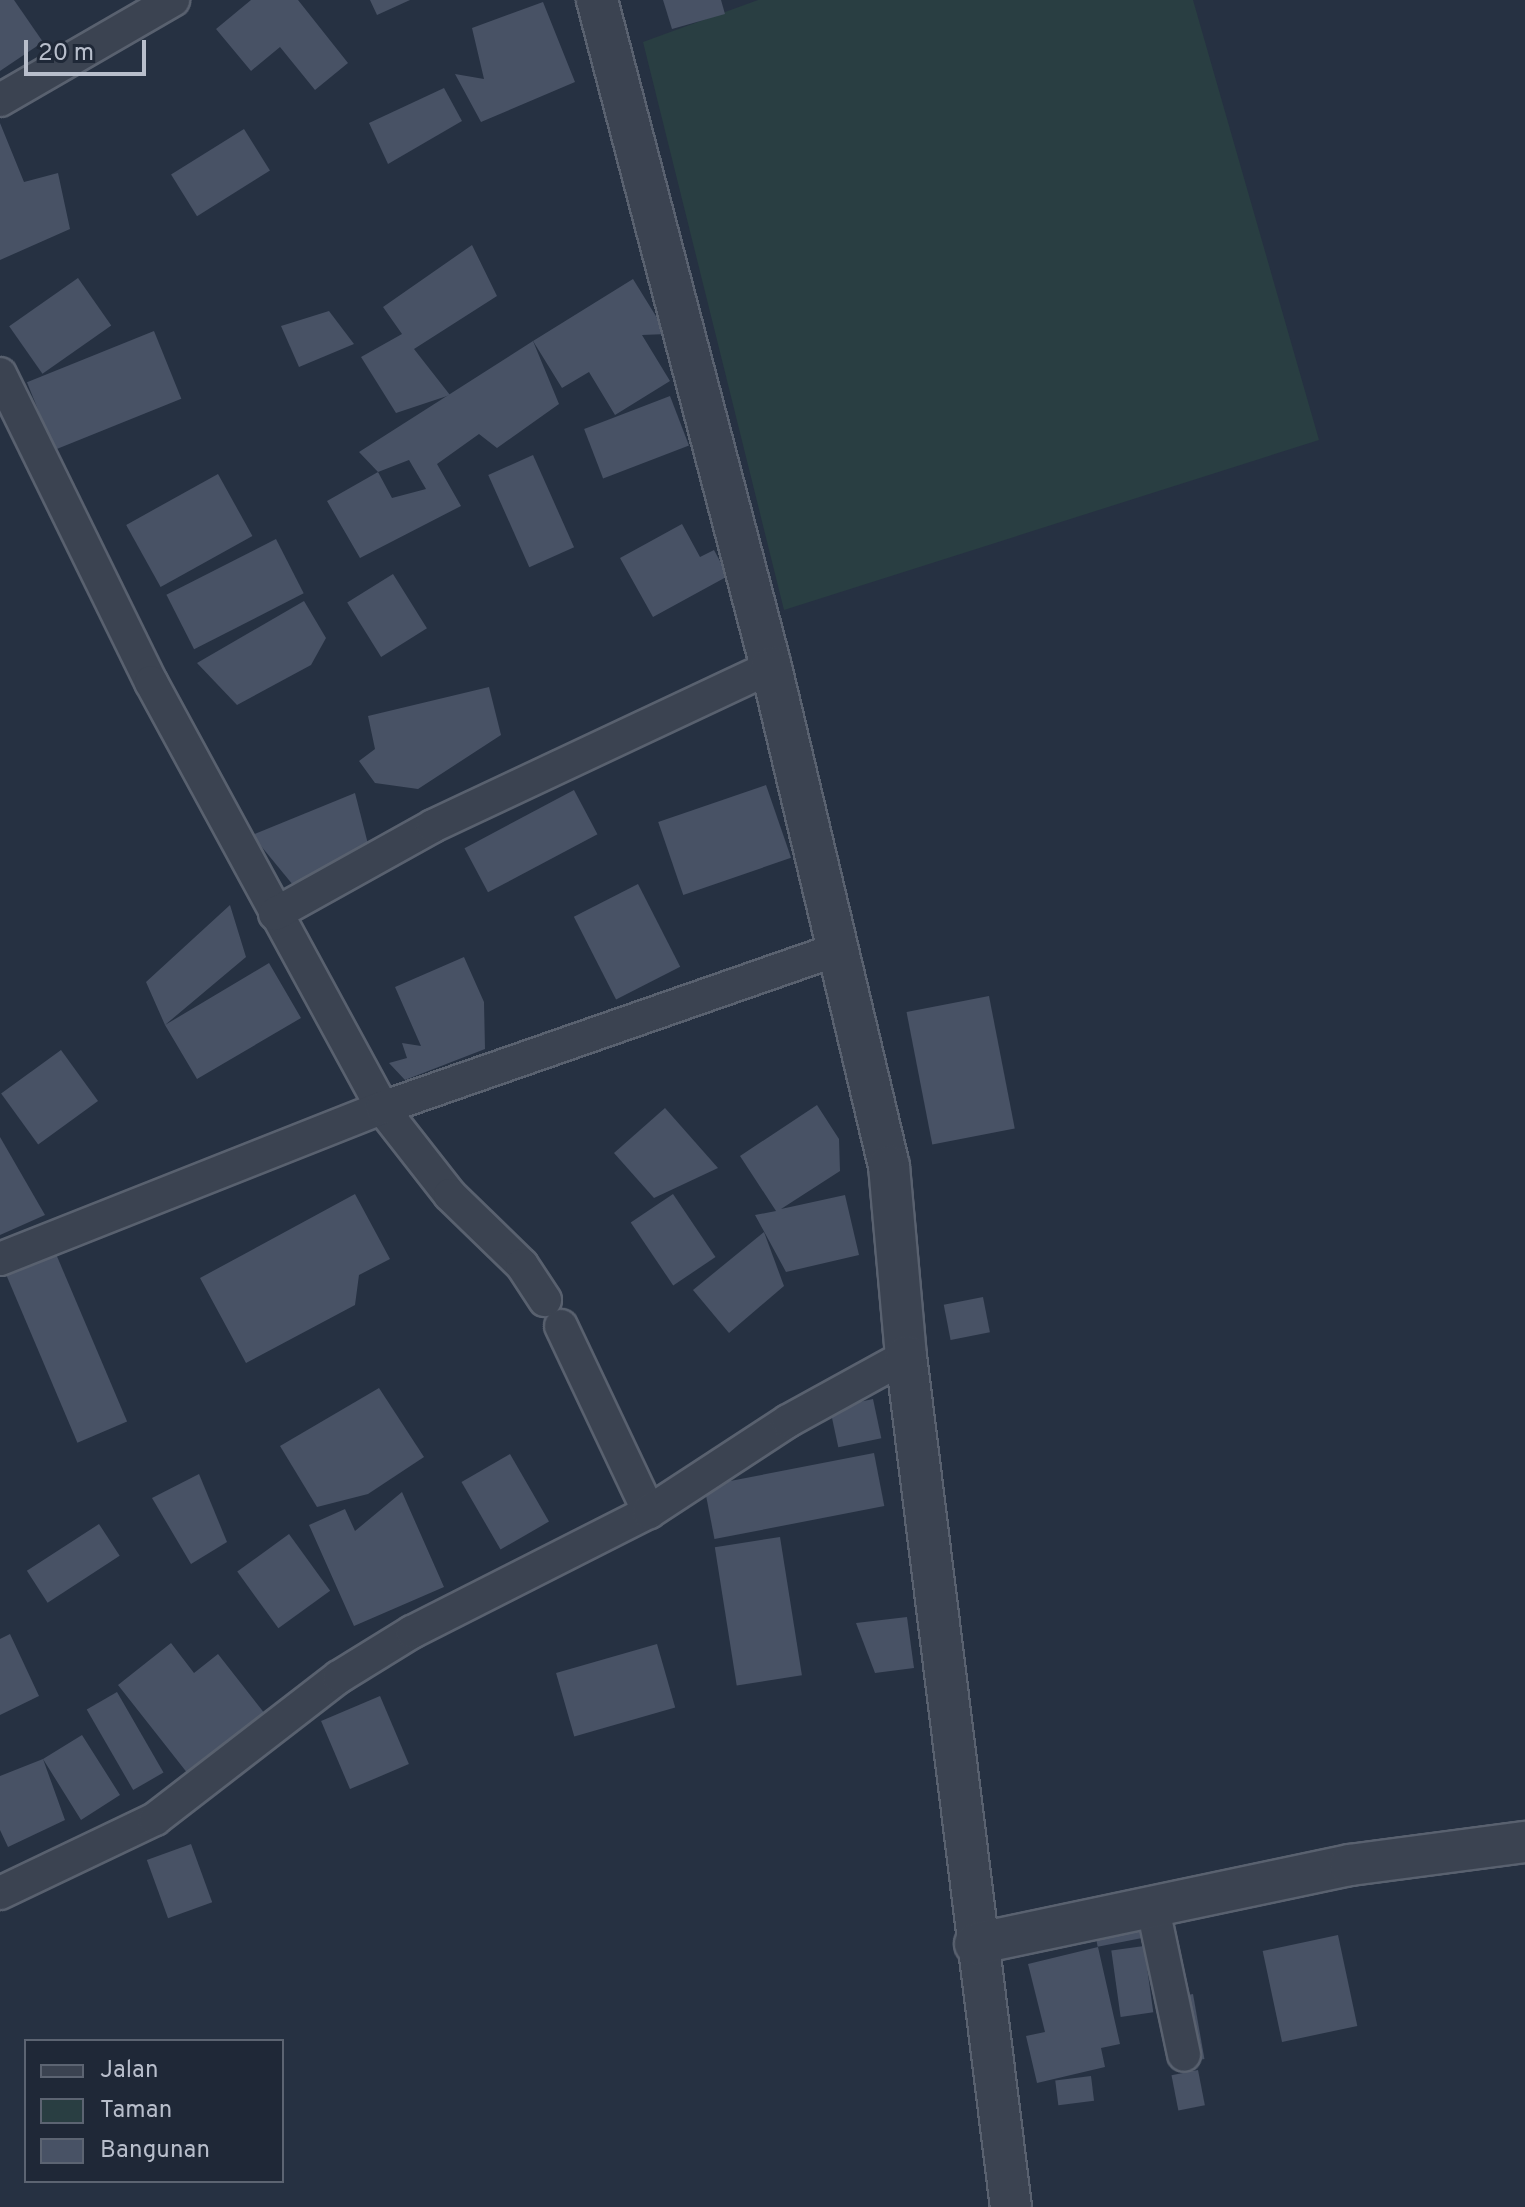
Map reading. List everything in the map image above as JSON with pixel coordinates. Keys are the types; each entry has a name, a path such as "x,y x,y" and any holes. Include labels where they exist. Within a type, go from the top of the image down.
{"street":[{"path":"0,100 173,0"},
{"path":"597,0 771,667 841,948 889,1166 906,1356 975,1944 1011,2207"},
{"path":"0,374 151,682 382,1108 450,1195 522,1265 553,1313 649,1512"},
{"path":"275,914 433,826 771,667"},
{"path":"0,1259 382,1108 841,948"},
{"path":"0,1893 155,1819 339,1677 412,1632 649,1512 788,1421 906,1356"},
{"path":"975,1944 1152,1904 1350,1865 1525,1842"},
{"path":"1152,1904 1184,2055"}],"green space":[{"path":"758,0 1193,0 1319,440 784,610 643,42"}],"building":[{"path":"0,0 14,0 43,42 0,71"},
{"path":"251,0 298,0 348,63 315,90 280,47 251,71 216,29"},
{"path":"370,0 410,0 377,15"},
{"path":"663,0 721,0 725,14 672,29"},
{"path":"543,2 575,82 481,122 455,74 484,79 472,28"},
{"path":"444,88 462,121 388,164 369,123"},
{"path":"0,123 24,182 58,173 70,229 0,260"},
{"path":"244,129 270,171 197,216 171,175"},
{"path":"472,245 497,296 414,349 450,395 396,413 361,357 402,334 383,307"},
{"path":"78,278 111,326 42,374 9,326"},
{"path":"633,279 667,334 642,335 670,381 615,415 589,372 562,388 533,341"},
{"path":"329,311 354,344 299,367 281,326"},
{"path":"154,331 181,399 54,450 27,382"},
{"path":"533,341 559,404 497,448 479,434 437,464 461,506 360,558 327,501 378,472 359,452","holes":["409,460 426,489 392,498 378,472"]},
{"path":"670,396 689,445 603,478 584,429"},
{"path":"533,455 574,547 529,567 488,475"},
{"path":"218,474 252,536 161,587 126,525"},
{"path":"682,524 700,557 714,550 728,576 653,617 620,558"},
{"path":"276,539 304,593 194,649 166,595"},
{"path":"393,574 427,628 381,657 347,603"},
{"path":"304,601 326,638 311,665 237,705 197,663"},
{"path":"489,687 501,735 418,789 375,783 359,761 375,749 368,716"},
{"path":"766,785 791,858 683,895 658,822"},
{"path":"574,790 597,834 488,892 465,848"},
{"path":"355,793 369,848 293,885 252,835"},
{"path":"638,884 680,967 616,1000 574,917"},
{"path":"230,905 246,957 165,1025 146,982"},
{"path":"464,957 484,1002 485,1049 405,1080 389,1063 407,1058 402,1043 421,1046 395,987"},
{"path":"269,963 301,1018 197,1079 165,1025"},
{"path":"989,996 1015,1129 932,1145 907,1012"},
{"path":"61,1050 98,1101 38,1144 1,1093"},
{"path":"817,1105 839,1139 840,1171 781,1209 845,1195 859,1255 786,1272 755,1215 776,1211 740,1156"},
{"path":"665,1108 718,1168 654,1198 614,1153"},
{"path":"0,1137 45,1215 0,1235"},
{"path":"355,1194 390,1259 359,1275 355,1305 246,1363 200,1278"},
{"path":"673,1194 715,1257 673,1286 631,1223"},
{"path":"764,1232 784,1286 729,1333 693,1290"},
{"path":"56,1254 127,1422 77,1443 6,1275"},
{"path":"983,1297 990,1332 951,1340 944,1305"},
{"path":"379,1388 424,1457 368,1494 317,1507 280,1446"},
{"path":"873,1399 881,1438 838,1447 830,1408"},
{"path":"874,1453 884,1506 714,1539 704,1486"},
{"path":"510,1454 549,1522 501,1550 462,1482"},
{"path":"199,1474 227,1542 191,1564 152,1498"},
{"path":"402,1492 444,1587 354,1626 309,1525 345,1509 355,1531"},
{"path":"99,1524 120,1556 48,1603 27,1571"},
{"path":"289,1534 330,1591 278,1628 237,1572"},
{"path":"780,1537 802,1675 737,1686 715,1547"},
{"path":"907,1617 914,1668 875,1673 856,1623"},
{"path":"10,1634 39,1696 0,1715 0,1639"},
{"path":"171,1643 194,1673 218,1654 269,1719 192,1779 118,1685"},
{"path":"657,1644 675,1707 574,1736 556,1673"},
{"path":"117,1692 164,1773 133,1790 87,1710"},
{"path":"380,1696 409,1764 350,1789 321,1721"},
{"path":"82,1735 120,1795 81,1820 43,1759"},
{"path":"43,1759 65,1820 8,1847 0,1830 0,1776"},
{"path":"191,1844 212,1902 168,1918 147,1860"},
{"path":"1140,1913 1145,1938 1098,1947 1093,1922"},
{"path":"1338,1935 1357,2026 1282,2042 1263,1951"},
{"path":"1144,1946 1153,2012 1121,2017 1111,1951"},
{"path":"1098,1947 1120,2044 1101,2048 1105,2067 1037,2083 1026,2036 1045,2032 1028,1964"},
{"path":"1193,1994 1204,2059 1189,2062 1177,1997"},
{"path":"1198,2070 1205,2105 1178,2110 1171,2075"},
{"path":"1091,2076 1094,2101 1058,2105 1055,2080"}]}
